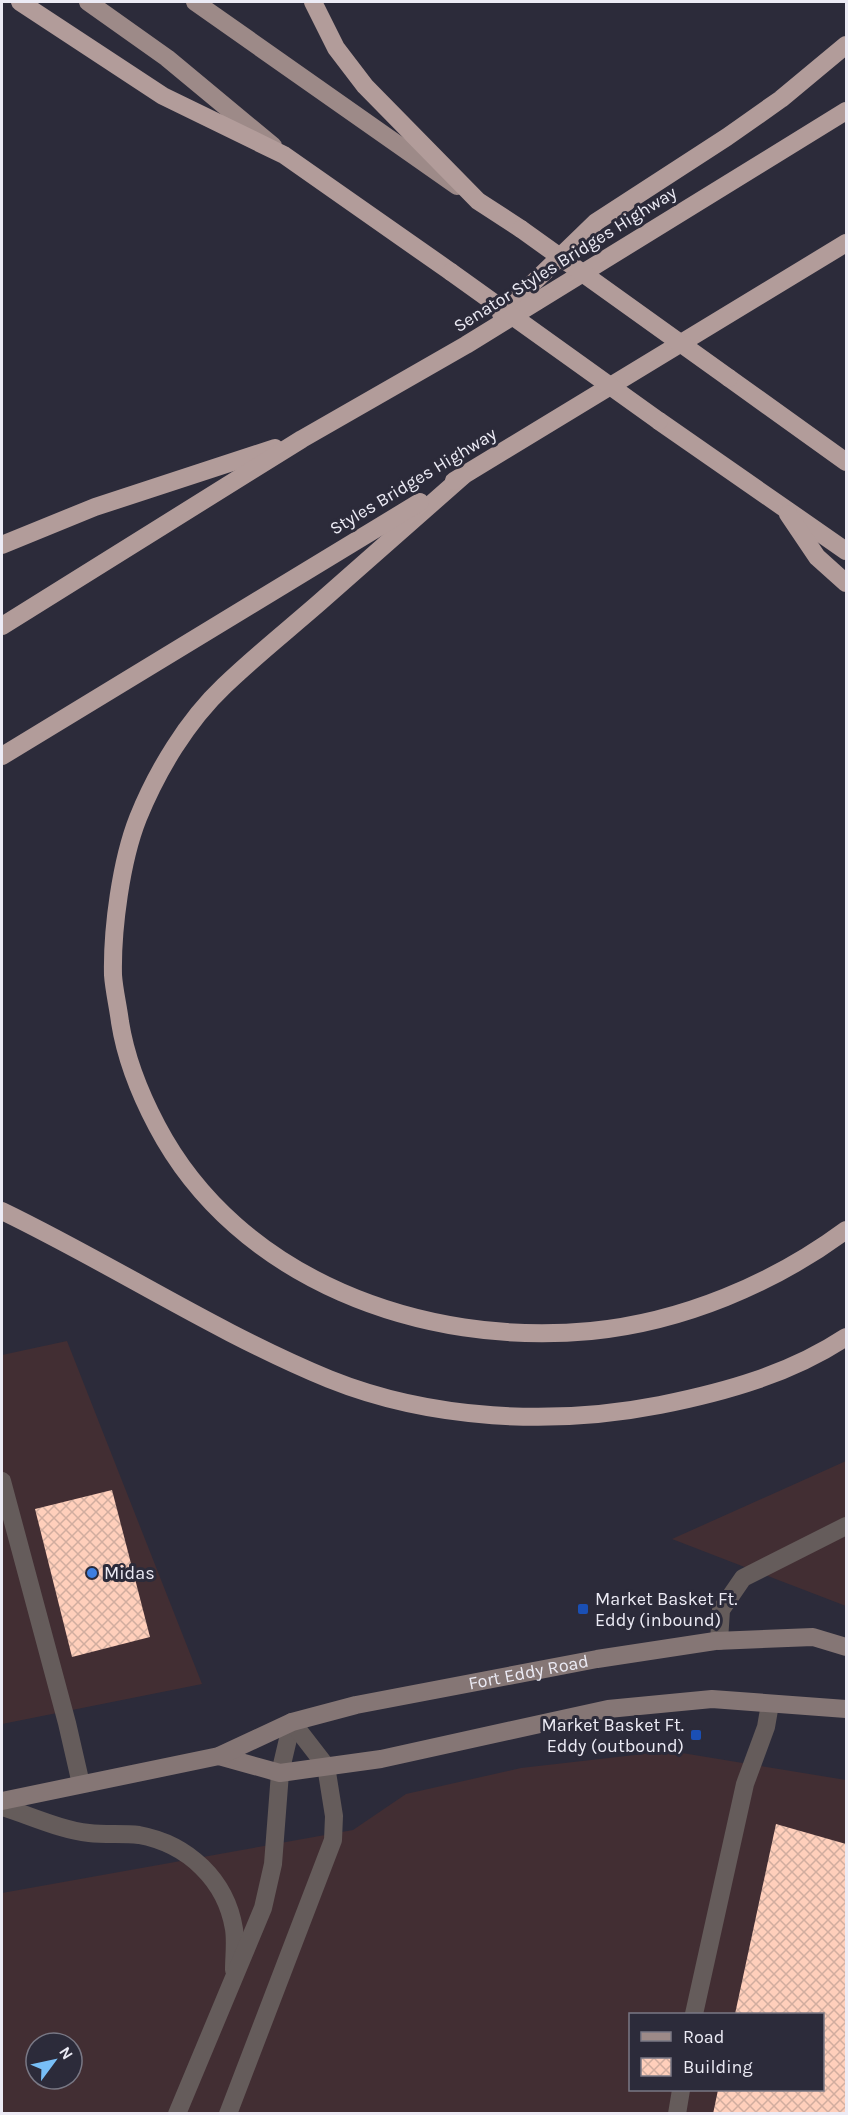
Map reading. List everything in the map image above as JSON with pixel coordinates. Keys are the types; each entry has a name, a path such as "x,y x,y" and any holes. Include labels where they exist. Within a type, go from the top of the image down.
{"highway":[{"path":"20,2 163,96 284,155 846,551"},
{"path":"313,2 336,48 365,86 478,201 521,229 846,462"},
{"path":"476,338 596,222 781,99 846,45"},
{"name":"Senator Styles Bridges Highway","path":"302,439 476,338 846,111"},
{"name":"Styles Bridges Highway","path":"2,756 846,243"},
{"path":"2,545 95,507 302,439"},
{"path":"2,626 302,439"},
{"path":"463,476 221,689 172,750 137,820 118,897 113,976 125,1053 138,1090 175,1159 225,1219 288,1266 359,1301 435,1323 513,1334 592,1331 670,1316 745,1290 815,1253 846,1230"},
{"path":"782,505 817,557 846,583"},
{"path":"2,1211 205,1320 330,1379 390,1398 466,1412 539,1418 613,1414 708,1396 769,1377 846,1337"}],"main road":[{"path":"88,2 167,58 284,155"},
{"path":"195,2 478,201"}],"street":[{"name":"Fort Eddy Road","path":"2,1801 219,1756 292,1722 356,1705 585,1661 719,1641 813,1637 846,1647"},
{"name":"Fort Eddy Road","path":"219,1756 280,1773 381,1759 608,1709 712,1699 846,1709"}],"lane":[{"path":"2,1480 81,1784"},
{"path":"719,1641 721,1610 743,1578 846,1526"},
{"path":"694,2013 745,1784 766,1727 770,1704"},
{"path":"228,2114 333,1840 334,1816 326,1766 292,1722"},
{"path":"177,2114 263,1908 273,1864 280,1773 292,1722"},
{"path":"2,1807 87,1833 139,1835 168,1844 190,1856 209,1874 225,1900 234,1929 234,1980"},
{"path":"677,2114 681,2091"}],"shaded area":[{"path":"67,1341 202,1684 2,1724 2,1355"},
{"path":"846,1461 846,1606 672,1539"},
{"path":"670,1751 846,1780 846,2113 2,2114 2,1893 353,1830 406,1794 521,1768"}],"building":[{"name":"Midas","path":"112,1490 150,1637 72,1657 35,1509"},
{"path":"776,1824 846,1844 846,2114 713,2114 718,2091 824,2091 824,2013 735,2013"}],"place":[{"name":"Midas","path":"92,1573"},
{"name":"Market Basket Ft. Eddy (inbound)","path":"583,1609"},
{"name":"Market Basket Ft. Eddy (outbound)","path":"696,1735"}]}
